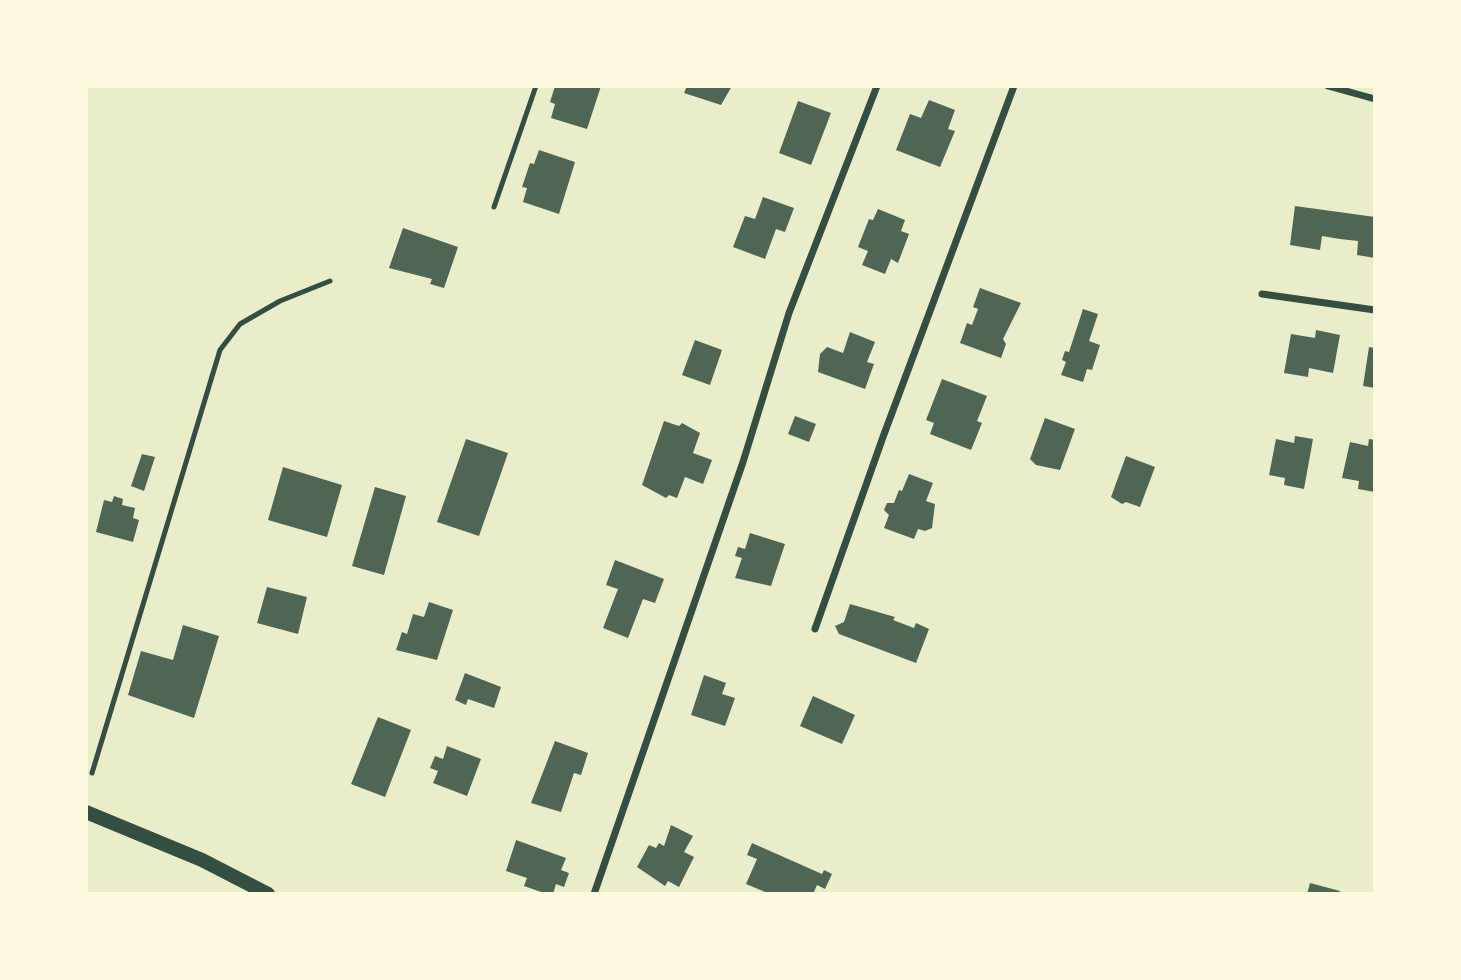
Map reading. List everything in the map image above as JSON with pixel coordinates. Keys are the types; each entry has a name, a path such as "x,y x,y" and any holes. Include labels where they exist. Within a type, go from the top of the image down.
{"main road":[{"path":"86,812 202,860 268,894"}],"street":[{"path":"594,894 743,462 789,313 877,86"},
{"path":"815,629 883,437 1014,86"},
{"path":"1328,86 1375,99"},
{"path":"1262,294 1375,310"}],"lane":[{"path":"494,207 536,86"},
{"path":"92,773 220,350 240,324 280,301 330,281"}],"building":[{"path":"555,86 601,86 587,129 551,118 555,104 550,102"},
{"path":"687,86 732,86 721,105 684,93"},
{"path":"929,100 955,110 948,129 955,131 940,167 896,150 910,114 921,118"},
{"path":"798,101 831,113 811,165 779,153"},
{"path":"539,150 575,162 559,214 523,202 527,188 522,187 530,163 534,164"},
{"path":"763,197 794,208 785,232 776,229 765,259 733,247 745,216 755,219"},
{"path":"1295,206 1375,217 1375,258 1357,255 1358,241 1322,236 1320,250 1290,245"},
{"path":"878,209 905,220 901,231 909,234 898,263 891,259 885,274 862,265 868,251 858,247 869,219 873,220"},
{"path":"403,228 458,247 444,288 430,284 432,279 389,268"},
{"path":"980,288 1021,303 1003,339 1006,344 1001,358 960,343 967,323 972,325 978,309 973,307"},
{"path":"1083,309 1098,314 1089,341 1100,345 1092,370 1087,369 1083,382 1061,375 1066,362 1062,360 1065,351 1069,352"},
{"path":"1316,330 1340,335 1333,373 1309,368 1308,377 1284,373 1291,334 1315,338"},
{"path":"850,332 875,342 867,362 874,364 865,389 818,372 820,354 827,347 843,353"},
{"path":"695,340 722,350 710,385 682,375"},
{"path":"1369,347 1375,348 1375,388 1363,386"},
{"path":"942,379 987,396 977,421 982,423 971,450 930,434 934,423 926,420"},
{"path":"795,416 816,424 809,442 788,434"},
{"path":"1045,418 1075,429 1060,470 1036,465 1030,459"},
{"path":"664,421 679,426 682,423 700,433 693,453 712,460 703,484 685,477 677,498 669,495 666,498 642,485"},
{"path":"1295,436 1313,439 1304,489 1284,485 1285,478 1269,475 1276,439 1294,443"},
{"path":"466,439 508,453 479,536 437,522"},
{"path":"1369,439 1375,440 1375,492 1358,489 1359,481 1342,478 1350,442 1368,446"},
{"path":"142,454 155,457 144,491 131,486"},
{"path":"1126,456 1155,467 1140,507 1126,502 1122,504 1111,497"},
{"path":"283,467 342,485 327,537 268,520"},
{"path":"909,474 933,483 926,501 935,504 932,528 925,531 918,529 914,539 884,528 889,515 884,510 887,503 894,503"},
{"path":"375,487 406,496 384,575 352,566"},
{"path":"114,496 123,499 122,505 135,508 133,518 139,520 133,542 96,532 104,500 112,502"},
{"path":"750,533 785,544 771,586 735,578 742,558 735,556 738,547 745,549"},
{"path":"615,560 664,579 655,603 643,599 628,638 603,628 618,589 606,585"},
{"path":"267,587 307,597 298,634 257,623"},
{"path":"429,602 453,610 437,660 396,650 402,632 407,634 413,614 424,617"},
{"path":"850,604 895,617 893,620 914,628 916,623 929,629 916,663 839,634 835,626 844,622"},
{"path":"183,625 219,636 194,718 128,695 141,651 173,660"},
{"path":"465,673 501,687 494,708 468,699 466,705 455,700"},
{"path":"704,675 726,683 722,694 735,698 725,726 691,715"},
{"path":"813,696 855,715 842,744 800,726"},
{"path":"378,717 411,730 385,797 351,784"},
{"path":"555,741 588,753 581,775 574,773 561,812 531,803"},
{"path":"447,746 481,759 467,796 433,783 438,771 430,768 435,756 443,759"},
{"path":"671,825 693,836 684,852 694,857 679,887 668,881 665,886 637,867 649,845 656,848 659,843 664,846"},
{"path":"516,840 566,858 561,870 569,873 564,887 556,884 553,894 547,894 524,886 527,878 506,871"},
{"path":"752,843 822,874 824,870 832,874 825,889 817,885 813,894 770,894 746,884 757,859 747,855"},
{"path":"1310,883 1340,891 1339,894 1307,894"}]}
